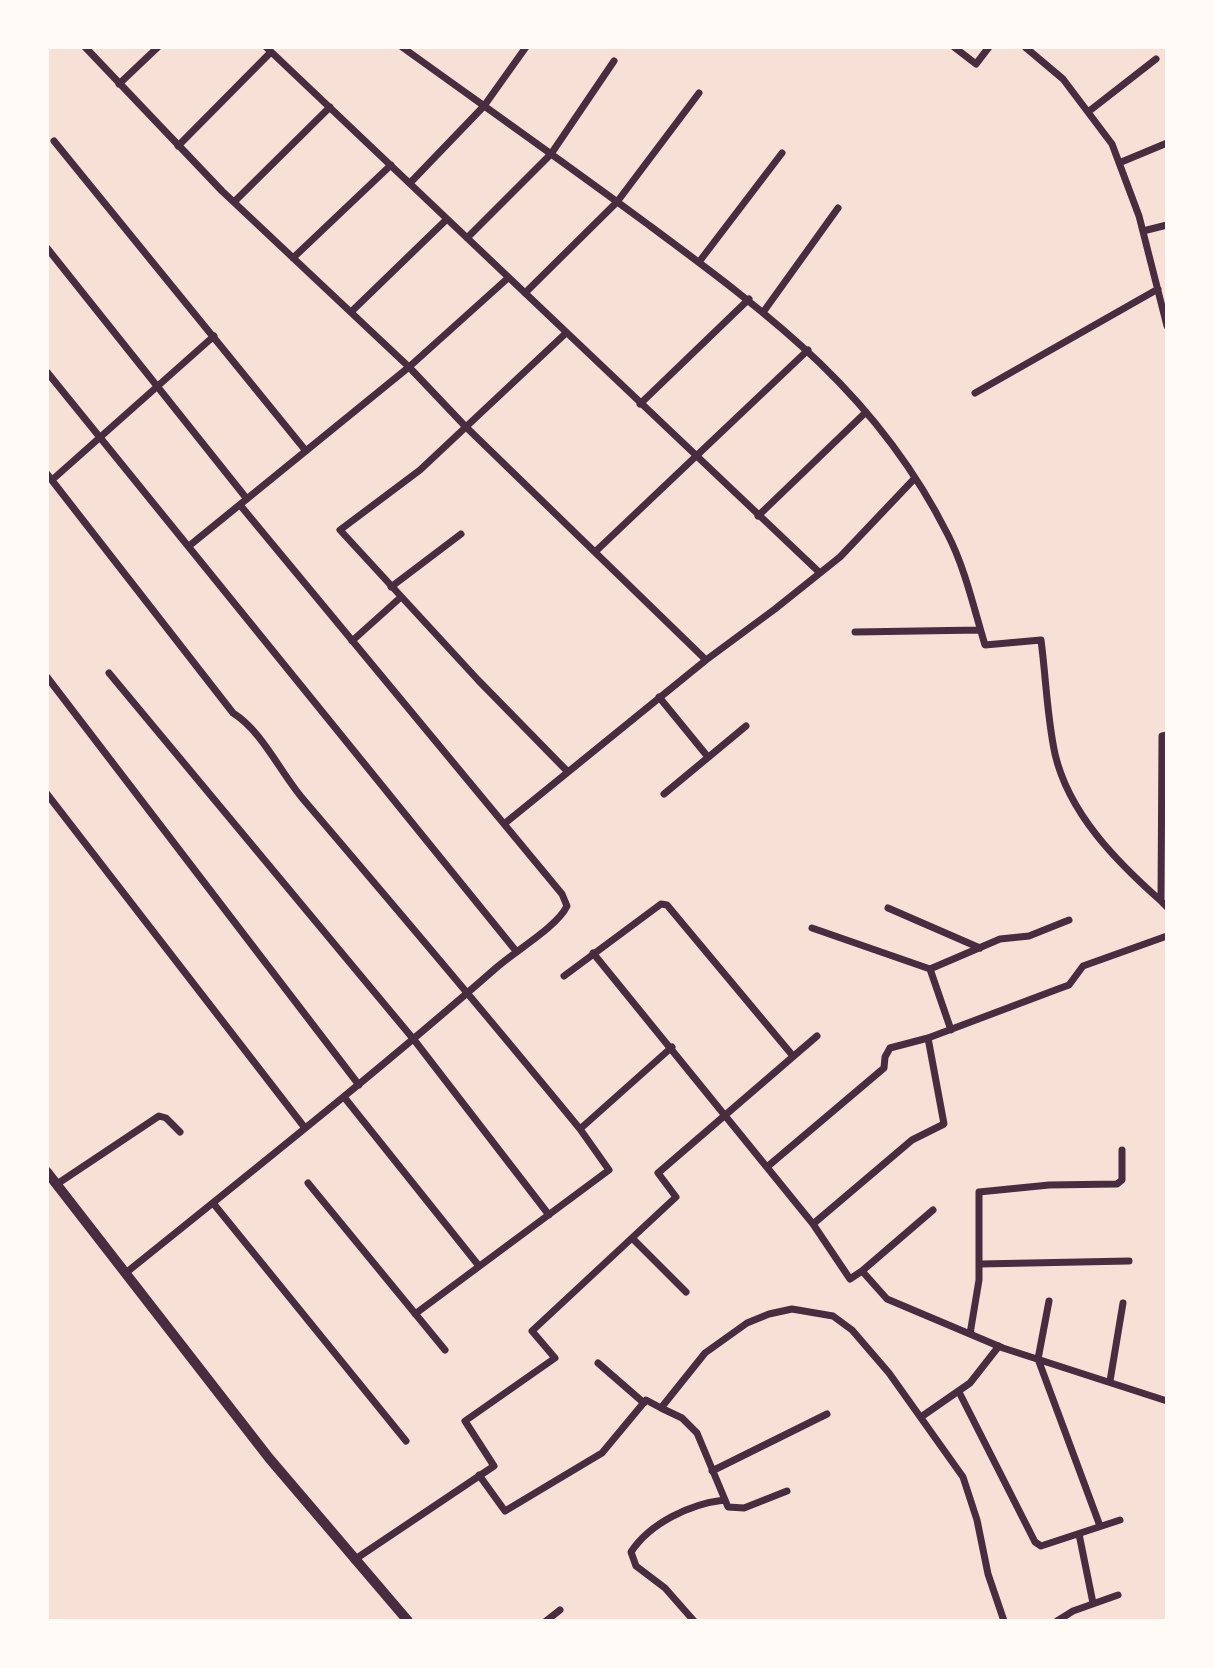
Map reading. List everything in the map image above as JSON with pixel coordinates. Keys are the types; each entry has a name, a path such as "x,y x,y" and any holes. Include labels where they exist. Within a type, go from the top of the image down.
{"highway":[{"path":"47,1172 269,1458 354,1561 408,1621"}],"street":[{"path":"85,47 234,202 409,367 465,426 706,660"},
{"path":"119,84 158,47"},
{"path":"402,47 749,299 808,350 866,412 915,478 949,537 985,645 1041,640 1055,755 1077,806 1115,861 1164,904"},
{"path":"410,183 484,106 526,47"},
{"path":"954,47 976,64 989,47"},
{"path":"1025,47 1063,79 1112,144 1143,231 1167,326"},
{"path":"178,146 268,49 820,573"},
{"path":"1088,112 1156,59"},
{"path":"467,238 551,154 614,61"},
{"path":"525,293 617,202 699,93"},
{"path":"234,202 330,107"},
{"path":"54,141 306,451"},
{"path":"1119,163 1167,143"},
{"path":"699,262 782,153"},
{"path":"293,258 391,165"},
{"path":"764,311 838,208"},
{"path":"351,312 447,219"},
{"path":"1143,231 1167,225"},
{"path":"47,248 247,499"},
{"path":"189,546 409,367 509,278"},
{"path":"975,393 1158,289"},
{"path":"640,404 749,299"},
{"path":"566,332 420,470 340,530 568,772"},
{"path":"214,336 99,438 50,477 233,713 247,721 283,776 468,992 580,1129 609,1170 415,1314"},
{"path":"596,551 808,350"},
{"path":"47,372 516,951"},
{"path":"758,516 866,412"},
{"path":"504,824 706,660 820,573 840,556 915,478"},
{"path":"127,1272 415,1041 516,951 563,915 567,906 562,894 240,505"},
{"path":"391,587 461,534"},
{"path":"352,641 401,597"},
{"path":"855,632 980,630"},
{"path":"109,673 415,1041 549,1215"},
{"path":"47,677 359,1085"},
{"path":"659,698 708,757"},
{"path":"664,794 746,726"},
{"path":"1164,904 1162,736 1167,735"},
{"path":"47,794 305,1128"},
{"path":"564,976 661,904 667,905 793,1056"},
{"path":"888,908 980,948"},
{"path":"812,928 930,969 1000,939 1029,936 1069,920"},
{"path":"767,1167 876,1076 884,1068 885,1057 890,1048 951,1030 1069,985 1083,966 1167,936"},
{"path":"593,953 813,1224 850,1279 933,1210"},
{"path":"930,969 951,1030"},
{"path":"354,1561 494,1466 465,1421 555,1358 532,1331 676,1197 658,1173 817,1036"},
{"path":"813,1224 912,1140 928,1129 944,1124 928,1038"},
{"path":"580,1129 672,1047"},
{"path":"344,1097 479,1266"},
{"path":"57,1184 159,1116 166,1118 180,1132"},
{"path":"970,1334 980,1264 979,1192 1049,1185 1118,1184 1122,1180 1122,1150"},
{"path":"308,1184 445,1350"},
{"path":"213,1203 406,1441"},
{"path":"632,1238 686,1292"},
{"path":"980,1264 1129,1261"},
{"path":"862,1271 887,1299 999,1346 1167,1401"},
{"path":"1049,1301 1038,1359 1100,1526"},
{"path":"1110,1381 1123,1303"},
{"path":"661,1408 705,1353 724,1338 769,1314 792,1309 833,1316 852,1330 921,1417 963,1477 977,1520 988,1574 1004,1621"},
{"path":"921,1417 959,1392 999,1346"},
{"path":"598,1363 644,1403"},
{"path":"959,1392 1035,1542 1041,1546 1121,1520"},
{"path":"479,1475 505,1511 602,1453 646,1400 690,1424 728,1507 744,1508 787,1491"},
{"path":"712,1471 827,1415"},
{"path":"694,1621 665,1588 636,1566 631,1552 652,1531 678,1513 724,1500"},
{"path":"1079,1534 1093,1603"},
{"path":"1057,1621 1093,1603 1118,1595"},
{"path":"546,1621 560,1611"}]}
